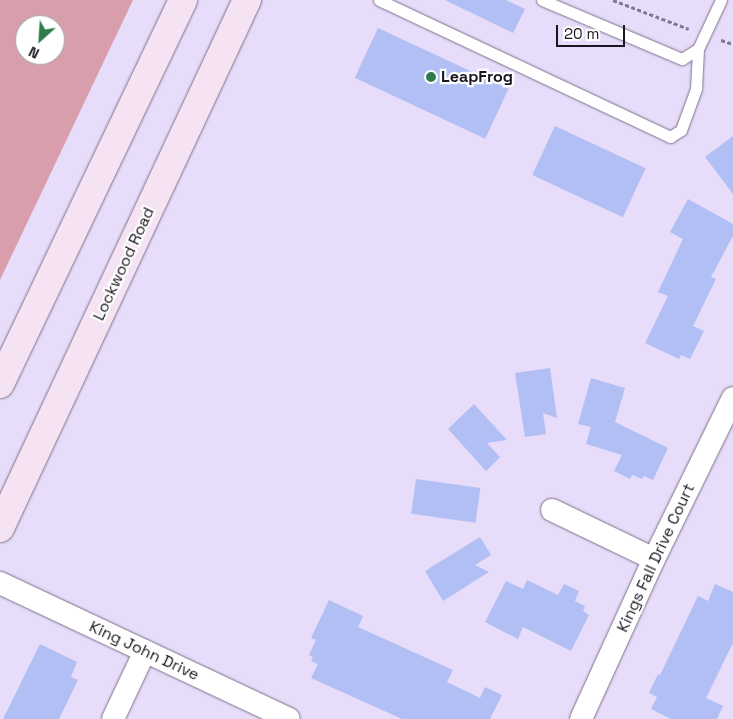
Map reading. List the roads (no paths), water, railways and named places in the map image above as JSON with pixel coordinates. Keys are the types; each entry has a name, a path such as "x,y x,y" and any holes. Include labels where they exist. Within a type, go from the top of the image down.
{"main road":[{"path":"0,384 183,0"},
{"name":"Lockwood Road","path":"0,528 248,0"}],"street":[{"name":"Kings Fall Drive Court","path":"581,719 654,559 733,398"},
{"path":"552,510 654,559"},
{"name":"King John Drive","path":"0,583 289,719"},
{"path":"113,719 145,651"}],"lane":[{"path":"380,0 670,137 681,130 696,89 698,49 721,0"},
{"path":"542,0 682,59 698,49"}],"place":[{"name":"LeapFrog","path":"431,77"}]}
